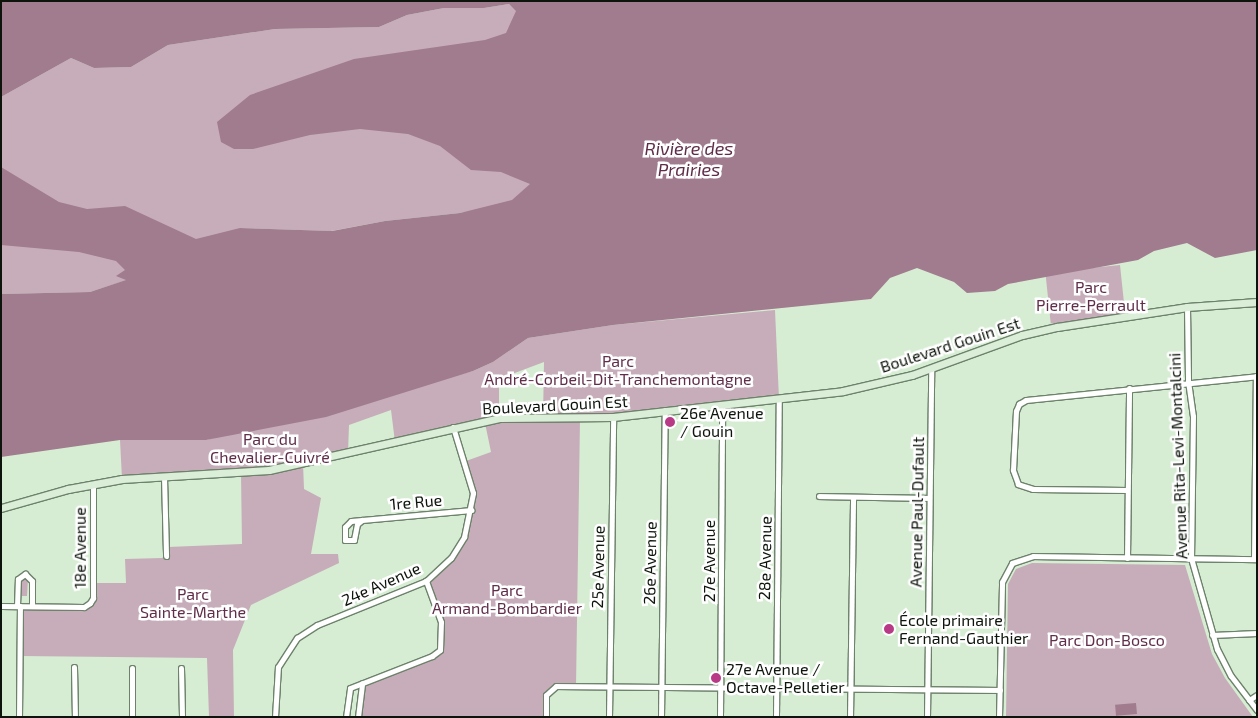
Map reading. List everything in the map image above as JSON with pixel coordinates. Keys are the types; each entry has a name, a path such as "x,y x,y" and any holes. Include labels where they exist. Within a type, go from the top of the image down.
{"street":[{"name":"Boulevard Gouin Est","path":"1,508 93,484 269,470 499,418 612,417 779,399 858,388 931,368 1050,328 1187,306 1257,302"},
{"name":"Avenue Rita-Levi-Montalcini","path":"1187,306 1188,381 1193,416 1192,558 1212,635 1224,665 1257,710"},
{"name":"Avenue Paul-Dufault","path":"927,717 931,368"},
{"path":"999,717 1002,582 1012,563 1033,556 1256,559 1257,376 1188,381 1026,400 1019,404 1016,411 1013,470 1018,484 1032,489 1127,490"},
{"path":"1126,558 1129,388"},
{"name":"28e Avenue","path":"776,717 779,399"},
{"name":"27e Avenue","path":"720,717 722,405"},
{"name":"26e Avenue","path":"661,717 664,410"},
{"name":"25e Avenue","path":"609,717 612,417"},
{"name":"24e Avenue","path":"275,717 278,667 297,638 317,625 426,581 451,558 464,536 471,510 473,493 454,427"},
{"path":"164,477 166,556"},
{"name":"18e Avenue","path":"32,606 84,606 93,598 93,484"},
{"path":"819,496 929,498"},
{"path":"850,717 852,497"},
{"name":"1re Rue","path":"362,520 471,510"},
{"path":"362,520 357,524 356,537 347,542 344,535 347,524 362,520"},
{"path":"1,606 18,606 32,606 32,580 25,574 18,579 18,606 19,717"},
{"path":"346,717 348,691 362,683 438,653 441,622 426,581"},
{"path":"1212,635 1257,633"},
{"path":"74,667 75,717"},
{"path":"132,668 132,717"},
{"path":"181,668 182,717"},
{"path":"358,717 362,683"},
{"path":"546,717 546,695 550,689 556,686 1000,690"},
{"path":"1249,700 1257,695"}],"green space":[{"path":"509,4 691,173 460,213 385,221 331,231 241,228 127,280 90,292 1,294 1,97 71,58 94,68 131,67 168,45 275,29 379,27 407,15 444,8 484,8"},
{"name":"Parc Pierre-Perrault","path":"1120,265 1125,316 1051,324 1045,273"},
{"path":"775,310 779,399 580,419 576,687 556,686 548,692 546,717 358,717 362,683 438,653 442,628 426,581 439,570 464,537 473,493 466,461 491,452 485,423 395,442 391,410 349,425 348,453 303,463 304,489 321,498 311,554 338,554 339,563 251,605 233,650 234,717 209,717 207,658 20,656 20,606 84,607 90,603 93,583 126,583 125,559 162,558 166,556 168,547 242,544 241,474 122,479 120,440 206,440 473,371 493,362 528,338 613,325","holes":["544,362 543,418 499,418 499,379"]},
{"name":"Parc Don-Bosco","path":"1032,563 1185,565 1212,654 1225,678 1253,717 1006,717 1008,584 1016,569"},
{"path":"22,579 28,579 27,596 22,596"}],"water":[{"name":"Rivière des Prairies","path":"1,1 1257,1 1257,250 1215,258 1187,243 1154,251 1138,260 1008,284 995,291 967,293 954,282 917,268 890,278 871,299 613,325 528,338 493,362 473,371 326,417 206,440 120,440 1,457 1,294 90,292 126,280 116,276 125,270 116,261 79,252 1,245 1,167 59,202 87,209 125,206 196,239 240,228 332,231 385,221 460,213 512,200 530,184 501,172 471,170 440,146 408,134 360,129 310,135 253,149 234,149 221,142 217,122 250,95 354,59 485,40 506,33 516,11 509,4 484,8 444,8 407,15 379,27 275,29 168,45 131,67 94,68 71,58 1,97"},
{"path":"1136,703 1137,714 1116,716 1115,705"}],"place":[{"name":"26e Avenue / Gouin","path":"670,422"},
{"name":"École primaire Fernand-Gauthier","path":"889,629"},
{"name":"27e Avenue / Octave-Pelletier","path":"716,678"}],"park label":[{"name":"Parc André-Corbeil-Dit-Tranchemontagne","path":"618,370"},
{"name":"Parc du Chevalier-Cuivré","path":"270,448"},
{"name":"Parc Armand-Bombardier","path":"507,599"},
{"name":"Parc Sainte-Marthe","path":"193,603"}]}
